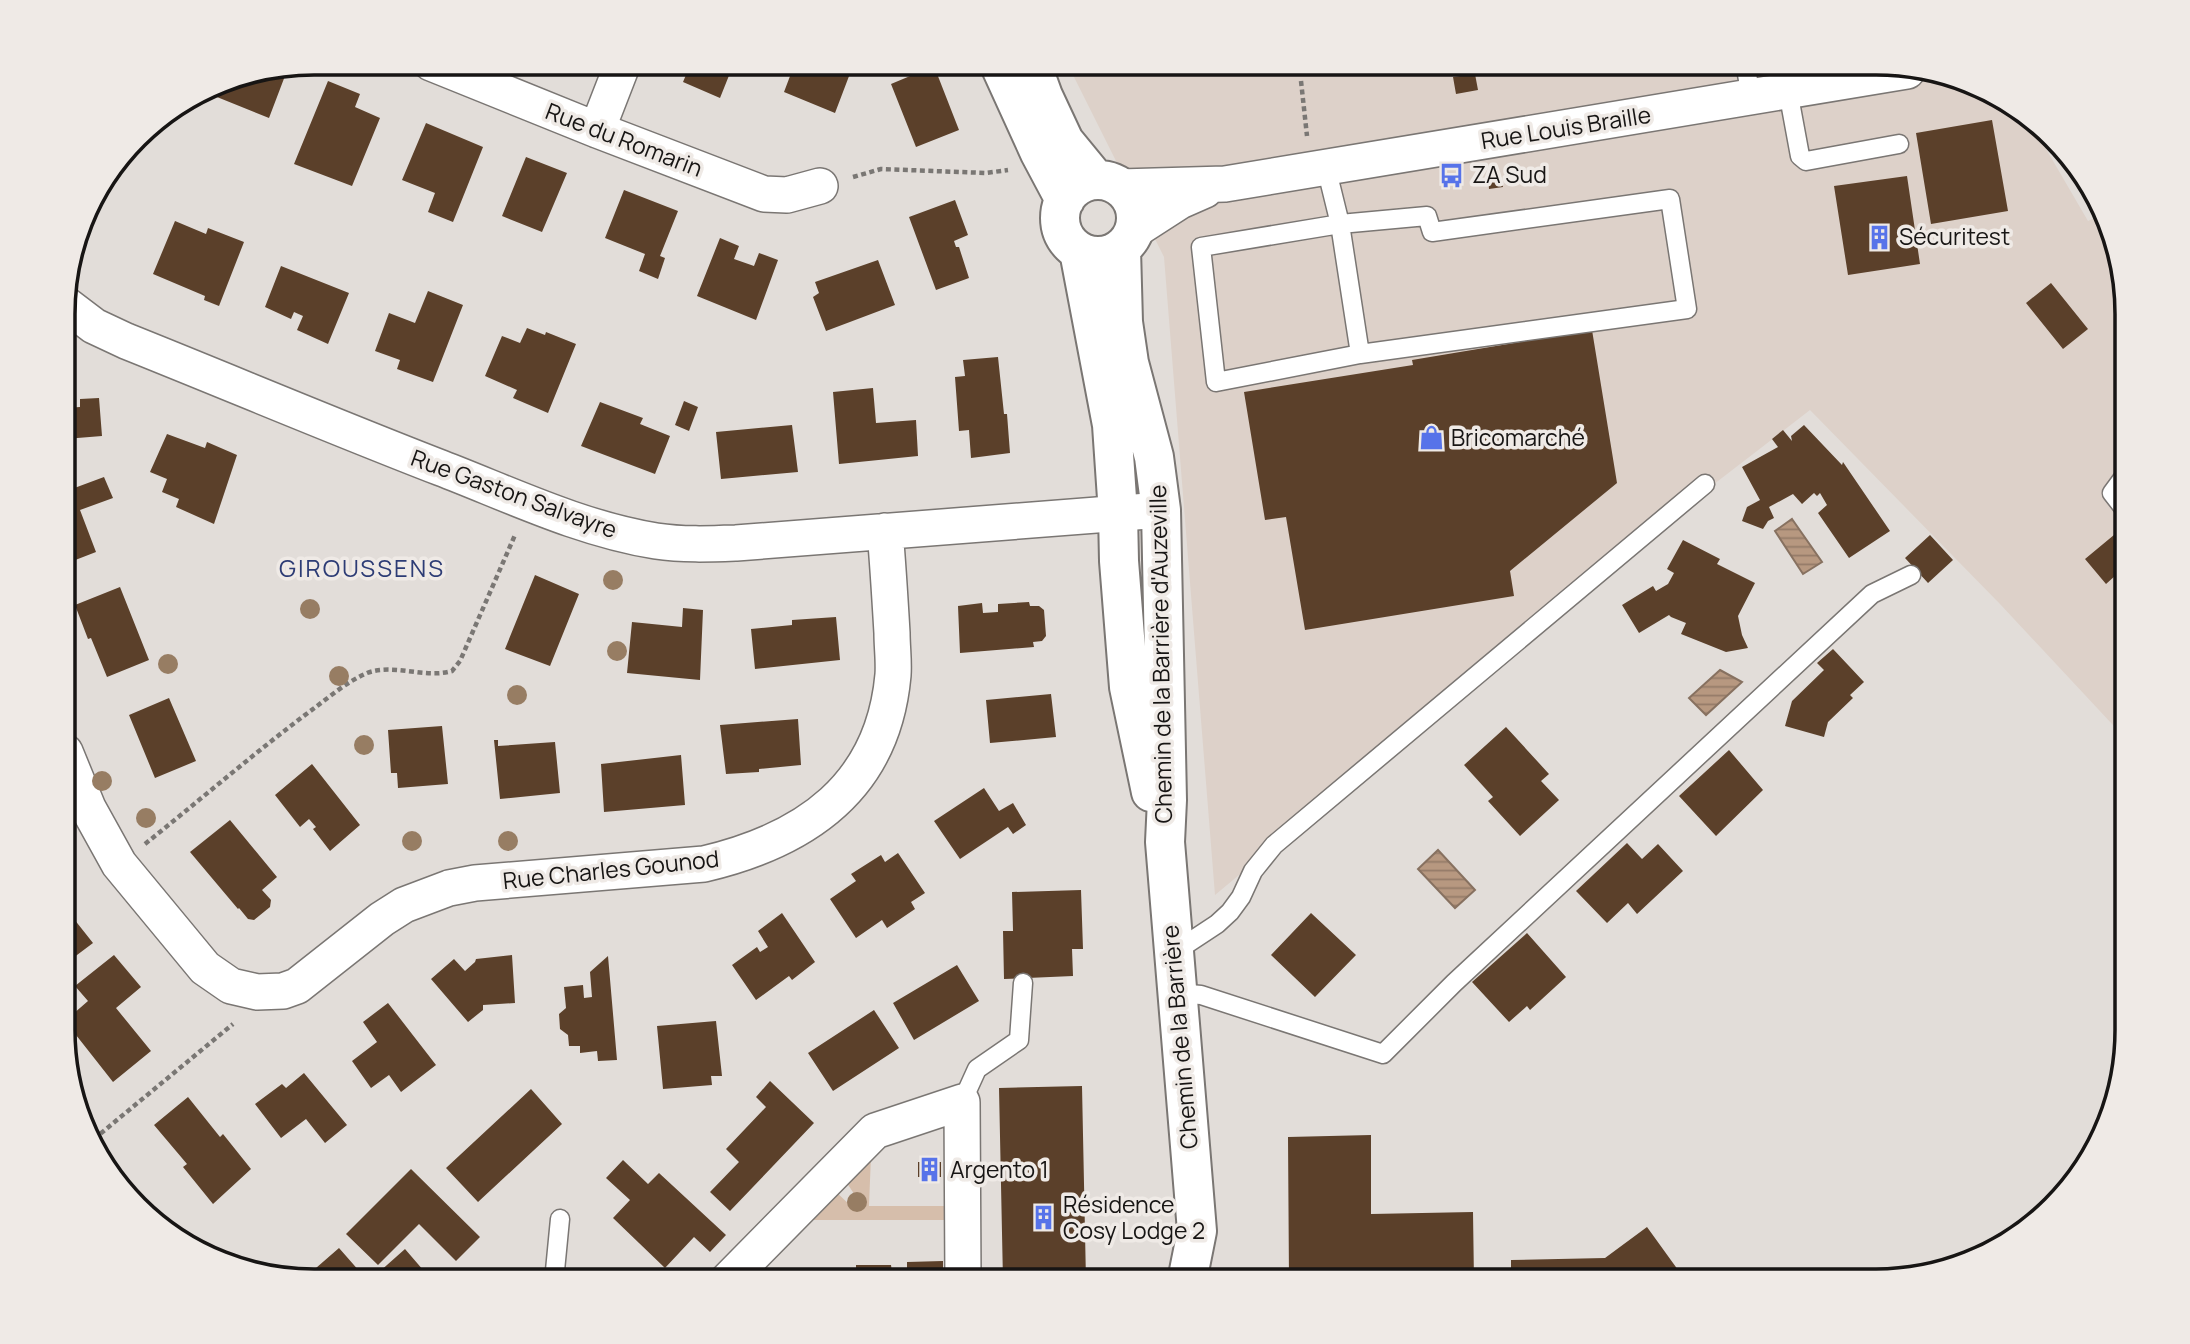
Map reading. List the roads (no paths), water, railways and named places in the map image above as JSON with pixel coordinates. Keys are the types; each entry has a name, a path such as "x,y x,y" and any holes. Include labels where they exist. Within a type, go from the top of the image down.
{"street":[{"name":"Rue Louis Braille","path":"1128,239 1180,201 1225,184 1317,156 1751,97 1881,75"},
{"name":"Rue du Romarin","path":"463,76 764,194 787,195 820,186"},
{"path":"597,130 618,76"},
{"path":"1005,76 1065,200"},
{"path":"1036,76 1064,141 1108,184 1129,196 1135,208 1128,239 1111,254 1089,256 1079,251 1065,237 1061,228 1060,219 1065,200 1073,190 1084,183 1108,184"},
{"name":"Rue Louis Braille","path":"1108,184 1225,184"},
{"name":"Chemin de la Barrière d'Auzeville","path":"1128,239 1123,322 1129,363 1154,457 1161,510 1167,800 1165,842"},
{"name":"Chemin de la Barrière d'Auzeville","path":"1079,251 1112,425 1129,687 1147,778 1165,842"},
{"name":"Rue Gaston Salvayre","path":"75,312 93,326 126,341 577,522 658,541 695,545 1161,510"},
{"name":"Rue Charles Gounod","path":"75,776 88,808 119,864 205,968 231,986 257,991 297,986 382,919 404,905 449,888 475,883 704,864 758,849 802,828 834,802 864,765 882,726 893,674 885,531"},
{"name":"Chemin de la Barrière","path":"1165,842 1197,1231 1190,1268"},
{"path":"739,1269 875,1131 962,1102 963,1269"},
{"name":"Chemin de la Barrière","path":"1197,1231 1212,1268"}],"lane":[{"path":"1747,75 1751,97"},
{"path":"1788,91 1800,156 1806,161 1899,144"},
{"path":"1317,156 1340,224 1360,354"},
{"path":"1670,198 1687,309 1360,354 1216,382 1201,247 1340,224 1427,216 1432,232 1670,198"},
{"path":"1173,953 1217,924 1230,912 1253,872 1274,845 1706,484"},
{"path":"1177,993 1201,995 1382,1054 1454,983 1872,594 1911,575"},
{"path":"962,1102 977,1069 1019,1040 1023,983"},
{"path":"555,1269 560,1219"}],"place":[{"name":"ZA Sud","path":"1452,175"},
{"name":"Sécuritest","path":"1879,237"},
{"name":"Bricomarché","path":"1431,438"},
{"name":"Argento 1","path":"930,1170"},
{"name":"Résidence Cosy Lodge 2","path":"1043,1218"}],"district":[{"name":"GIROUSSENS","path":"362,569"}]}
